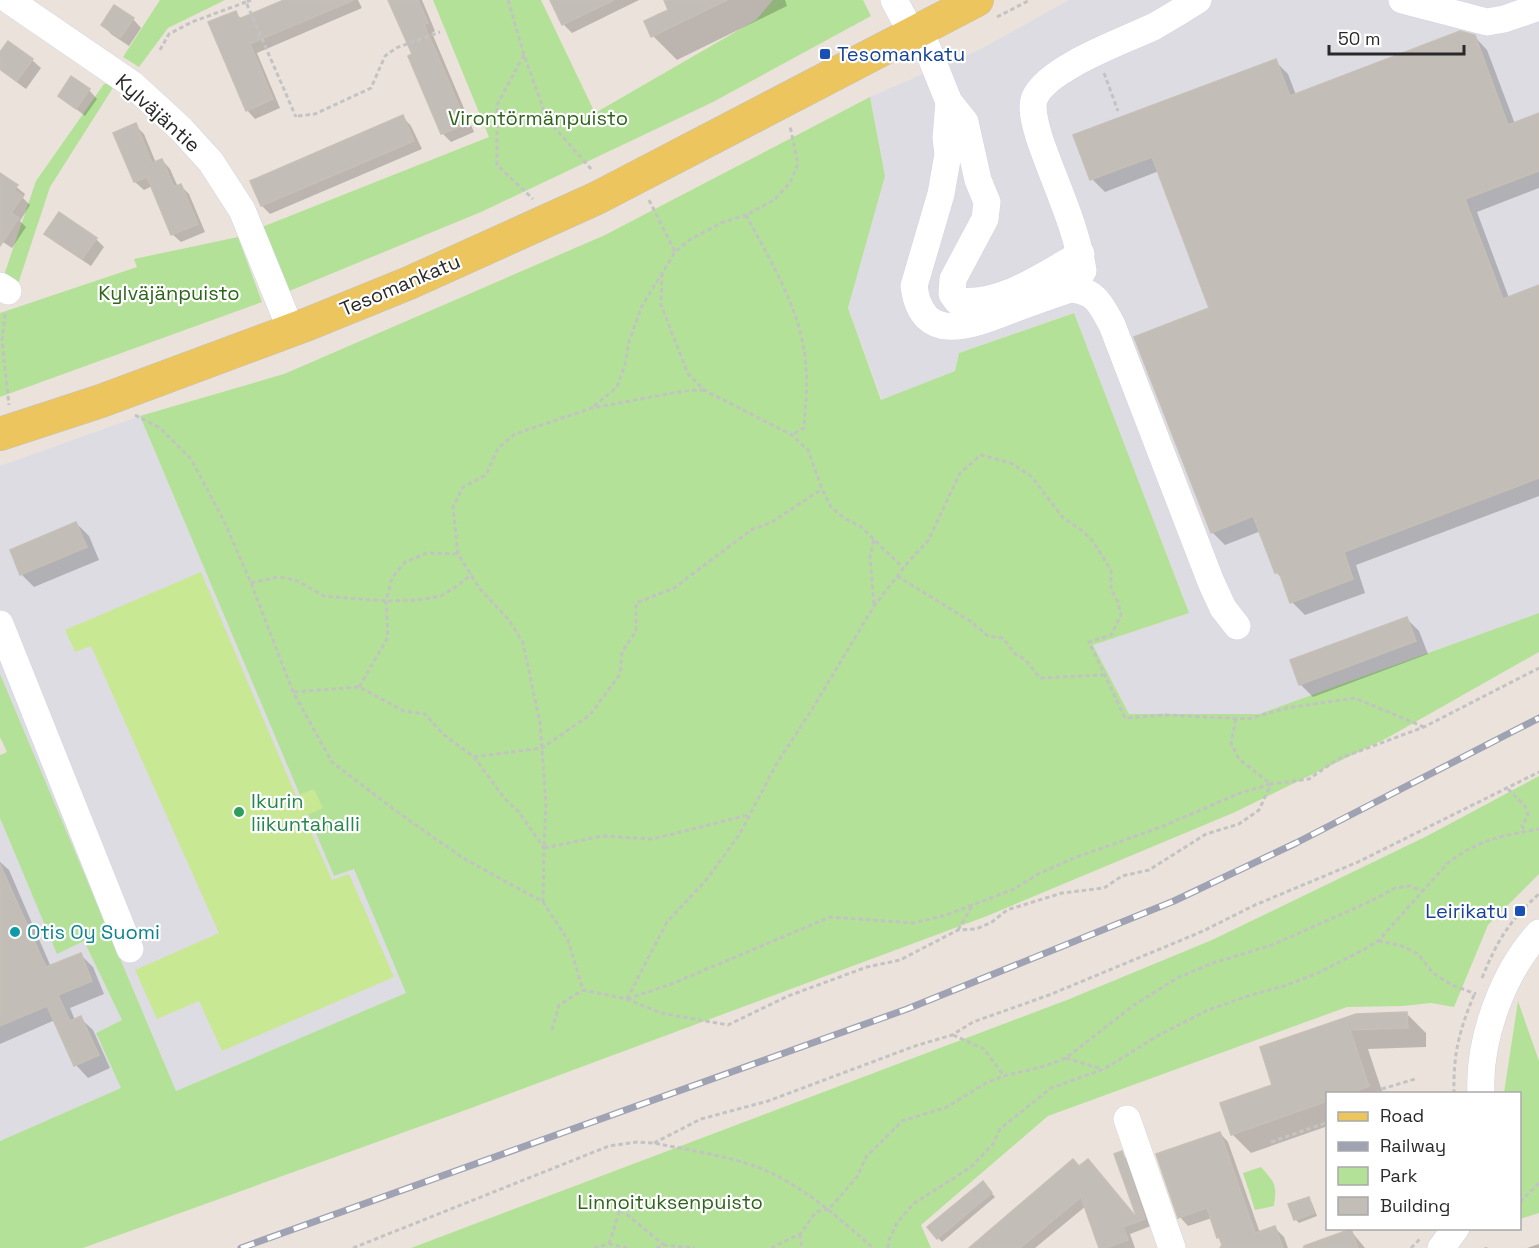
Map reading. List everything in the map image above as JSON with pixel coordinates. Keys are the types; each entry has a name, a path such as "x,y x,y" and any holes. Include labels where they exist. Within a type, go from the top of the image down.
{"main road":[{"name":"Tesomankatu","path":"0,434 100,401 291,330 409,283 597,198 977,0"}],"street":[{"name":"Kylväjäntie","path":"9,0 133,86 181,129 211,162 242,210 291,330"},
{"path":"894,0 916,32 949,102 965,122 978,180 987,202 985,219 953,279 952,294 957,301 971,302 1006,293 1039,278 1081,254"},
{"path":"1086,290 1081,254 1039,136 1034,115 1034,99 1045,82 1076,63 1156,25 1198,0"},
{"path":"1402,0 1487,22 1504,19 1539,7"},
{"path":"949,102 946,138 948,154 941,194 915,286 916,301 927,318 943,326 960,327 979,323 1071,289 1086,290 1100,303 1112,325 1211,582 1223,608 1237,626"},
{"path":"0,624 130,949"},
{"path":"1481,1092 1483,1051 1495,1012 1519,959 1539,933"},
{"path":"1127,1119 1172,1248"},
{"path":"1441,1248 1454,1230"}],"path":[{"path":"160,50 169,34 192,22 251,0"},
{"path":"510,0 524,55 547,119 592,170 582,175"},
{"path":"246,2 297,116 315,114 371,88 385,56 396,48 440,32"},
{"path":"522,204 533,199 497,165 497,105 524,55"},
{"path":"592,408 617,387 625,364 629,341 642,306 675,252 689,240 715,226 746,215 774,200 790,183 798,164 790,126"},
{"path":"649,200 675,252"},
{"path":"746,215 771,262 799,324 806,368 804,428 792,435"},
{"path":"662,273 661,305 688,374 704,390 792,435 808,450 831,507 844,518 860,526 903,568"},
{"path":"4,288 2,341 9,407 20,404"},
{"path":"543,902 546,803 542,748 540,723 523,643 509,620 480,589 458,554 453,507 463,487 486,475 498,448 515,434 592,408 683,391 704,390"},
{"path":"135,415 160,428 191,459 223,519 251,583 293,692 332,762 463,858 543,902 568,940 583,990"},
{"path":"627,999 667,922 707,879 739,835 777,763 874,606 903,568 928,541 960,473 981,455 1011,463 1032,477 1064,518 1092,540 1111,570 1111,590 1118,602 1121,615 1111,635 1089,642 1125,718 1166,715 1248,719 1287,708 1355,698 1424,727"},
{"path":"474,757 542,748 590,715 620,674 622,652 636,631 636,603 674,588 751,530 772,522 822,489"},
{"path":"874,538 870,557 874,606"},
{"path":"360,687 388,637 386,601 392,578 405,562 427,553 458,554"},
{"path":"251,583 278,577 296,580 324,596 386,601 418,600 441,596 472,574"},
{"path":"897,576 970,621 988,636 1004,638 1015,654 1025,659 1040,678 1103,675"},
{"path":"627,999 674,983 830,917 914,923 972,906 1014,889 1040,873 1074,858 1161,827 1240,793 1271,784 1309,779 1338,759 1424,727 1539,668"},
{"path":"293,692 360,687 404,711 425,714 443,734 474,757 504,798 519,812 544,848"},
{"path":"1236,719 1231,743 1239,759 1271,784"},
{"path":"654,1143 701,1119 768,1101 915,1046 952,1035 973,1022 1049,994 1203,931 1233,914 1358,861 1539,772"},
{"path":"552,1030 560,1005 583,990 627,999 660,1013 728,1025 788,996 867,967 900,960 958,930 976,929 992,922 1007,910 1062,892 1104,888 1122,876 1149,870 1206,834 1239,824 1259,810 1271,784"},
{"path":"1508,789 1525,806 1528,815 1522,826 1524,831"},
{"path":"544,848 602,836 653,838 748,815"},
{"path":"888,1248 897,1223 913,1204 971,1167 993,1144 1000,1129 1051,1088 1104,1069 1159,1035 1208,1010 1316,974 1363,950 1378,940 1448,863 1462,852 1480,842 1539,829"},
{"path":"771,1248 800,1234 816,1212 829,1209 857,1177 866,1157 902,1121 947,1107 986,1083 1004,1076 1045,1066 1066,1058 1134,1005 1179,977 1213,963 1272,945 1395,888 1410,886 1422,891"},
{"path":"958,930 972,906"},
{"path":"1378,940 1409,949 1418,954 1433,973 1452,986 1475,993"},
{"path":"952,1035 984,1050 1004,1076"},
{"path":"1066,1058 1104,1069"},
{"path":"1378,1092 1415,1078"},
{"path":"1271,1142 1326,1123"},
{"path":"353,1248 609,1146 637,1142 654,1143 758,1167 829,1209 873,1248"},
{"path":"1521,1201 1539,1183"},
{"path":"609,1244 620,1209 664,1245"},
{"path":"800,1234 802,1248"},
{"path":"594,1248 609,1244 628,1248"},
{"path":"656,1248 664,1245 695,1248"}],"shaded area":[{"path":"1069,0 1539,0 1539,613 1259,714 1129,714 1093,645 1189,613 1073,313 959,353 955,371 882,400 848,308 885,176 870,97 981,49"},
{"path":"140,416 334,876 354,868 407,993 176,1091 0,674 0,466"},
{"path":"0,818 57,953 84,941 122,1020 96,1033 122,1088 0,1141"}],"green space":[{"path":"160,0 225,0 168,28 139,67 123,57"},
{"name":"Virontörmänpuisto","path":"433,0 541,0 595,113 756,20 773,0 863,0 871,16 713,102 481,212 287,292 262,227 489,137"},
{"path":"116,83 50,187 18,284 4,275 36,181 104,84"},
{"path":"870,97 885,176 848,308 881,400 955,371 959,353 1074,313 1189,613 1093,645 1129,714 1259,714 1539,613 1539,652 1387,738 1233,813 987,916 463,1111 83,1248 0,1248 0,1141 121,1088 96,1033 122,1020 84,941 57,954 0,818 0,755 7,752 0,737 0,674 176,1091 406,993 354,869 334,876 140,416 284,374 605,235"},
{"name":"Kylväjänpuisto","path":"238,237 262,302 0,397 0,313 137,267 134,259"},
{"name":"Ikurin liikuntahalli","path":"201,572 296,796 314,789 323,808 304,816 332,880 349,874 394,977 222,1051 199,1001 157,1019 135,970 219,933 91,646 75,652 65,630"},
{"name":"Linnoituksenpuisto","path":"1539,776 1539,874 1488,925 1454,1007 1431,1003 1347,1007 1048,1116 921,1225 931,1248 411,1248 1067,1000 1212,940 1427,836"},
{"path":"1518,1001 1539,1061 1539,1213 1521,1219 1521,1092 1504,1092"},
{"path":"1261,1167 1274,1184 1274,1206 1255,1210 1243,1173"}],"building":[{"path":"284,0 354,0 250,44 273,99 246,111 208,22 236,11 239,19"},
{"path":"388,0 418,0 428,23 424,24 467,124 441,134 408,56 412,54"},
{"path":"550,0 614,0 562,25"},
{"path":"664,0 727,0 651,37 644,21 668,10"},
{"path":"114,5 134,18 120,38 101,25"},
{"path":"1460,31 1475,35 1508,125 1539,113 1539,171 1465,199 1503,299 1539,285 1539,478 1344,552 1353,579 1290,603 1279,572 1275,573 1253,516 1211,533 1134,337 1209,308 1152,157 1090,180 1073,135 1276,59 1290,96"},
{"path":"8,41 33,59 17,81 0,69 0,52"},
{"path":"71,76 90,89 76,109 58,96"},
{"path":"403,115 414,141 261,206 250,181"},
{"path":"136,123 152,163 162,159 174,187 181,184 198,224 171,235 147,177 134,182 113,133"},
{"path":"0,173 18,185 14,190 23,196 11,213 19,218 0,246"},
{"path":"59,212 97,238 82,259 44,234"},
{"path":"76,522 87,547 20,575 10,550"},
{"path":"1407,617 1416,641 1299,685 1290,660"},
{"name":"Otis Oy Suomi","path":"0,864 46,967 81,953 92,981 58,995 70,1021 81,1016 99,1055 74,1066 47,1006 0,1026"},
{"path":"1407,1012 1408,1028 1350,1030 1369,1086 1354,1092 1326,1092 1326,1102 1231,1135 1220,1103 1272,1085 1260,1047 1356,1014"},
{"path":"1220,1132 1255,1233 1275,1226 1283,1248 1220,1248 1222,1245 1219,1237 1217,1238 1207,1208 1178,1218 1156,1154"},
{"path":"1122,1151 1145,1219 1123,1227 1128,1240 1106,1248 1099,1248 1081,1197 1020,1248 969,1248 1073,1159 1079,1166 1088,1159 1137,1218 1114,1154"},
{"path":"983,1181 992,1193 937,1239 927,1227"},
{"path":"1309,1197 1314,1213 1294,1220 1288,1204"},
{"path":"1351,1230 1358,1248 1304,1248 1304,1246"}],"railway":[{"path":"241,1248 907,1009 1174,901 1296,843 1539,718"}],"place":[{"name":"Tesomankatu","path":"825,54"},
{"name":"Ikurin liikuntahalli","path":"239,812"},
{"name":"Leirikatu","path":"1520,911"},
{"name":"Otis Oy Suomi","path":"15,932"}]}
